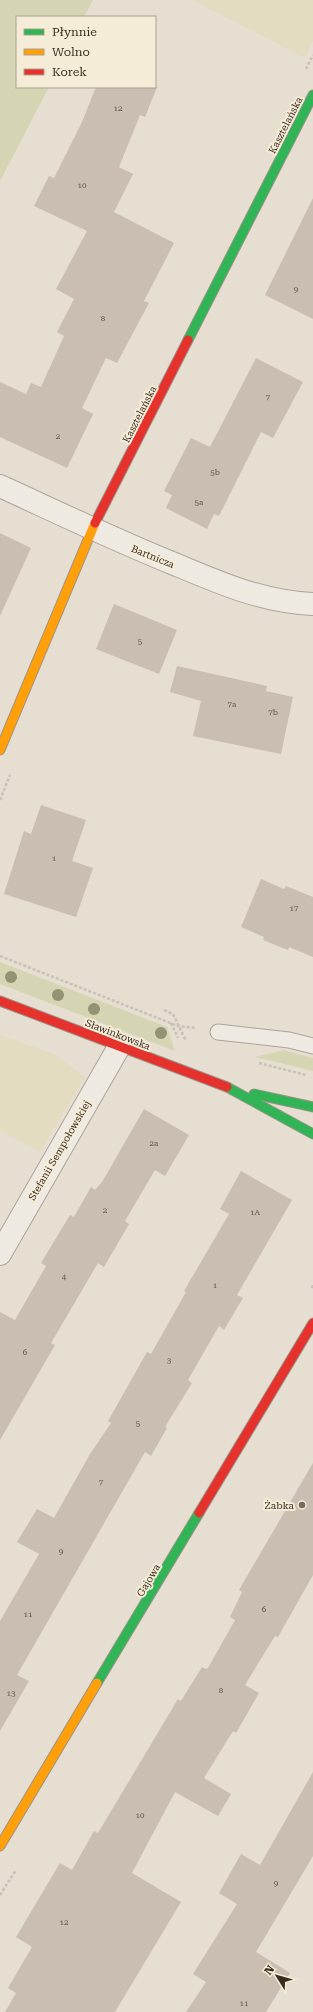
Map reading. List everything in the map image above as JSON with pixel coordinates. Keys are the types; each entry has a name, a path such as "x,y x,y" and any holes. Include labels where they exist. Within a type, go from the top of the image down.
{"street":[{"name":"Kasztelańska","path":"0,750 92,529 313,95"},
{"name":"Bartnicza","path":"0,486 92,529 234,589 264,598 294,603 313,604"},
{"name":"Sławinkowska","path":"0,1001 229,1088 313,1108"},
{"name":"Stefanii Sempołowskiej","path":"0,1254 119,1047"},
{"name":"Sławinkowska","path":"229,1088 313,1134"},
{"name":"Gajowa","path":"0,1846 313,1323"}],"lane":[{"path":"218,1032 289,1040 313,1046"}],"path":[{"path":"0,956 178,1026 218,1032"}],"shaded area":[{"path":"192,0 313,0 313,41 305,58"},
{"path":"0,1035 54,1054 85,1077 40,1152 0,1130"}],"green space":[{"path":"0,0 93,0 85,16 16,16 16,88 48,88 0,181"},
{"path":"0,962 167,1027 175,1051 0,984"},
{"path":"284,1050 313,1058 313,1071 255,1057"}],"building":[{"path":"157,87 145,117 140,115 119,167 133,174 114,212 174,243 144,301 149,303 117,363 106,358 82,408 93,414 67,468 0,437 0,382 26,394 31,383 41,387 64,336 57,332 74,299 56,289 87,231 34,206 49,176 54,178 82,122 96,88"},
{"path":"313,198 313,319 265,295"},
{"path":"256,358 303,382 273,438 261,432 219,516 214,514 207,529 166,508 172,495 164,491 191,438 210,447"},
{"path":"0,533 31,548 0,616"},
{"path":"114,604 177,630 159,674 96,649"},
{"path":"177,666 267,686 266,691 293,697 281,754 193,736 201,701 170,692"},
{"path":"41,805 86,820 72,861 93,868 76,917 4,894 24,831 31,834"},
{"path":"261,879 284,889 286,886 313,897 313,957 289,947 288,950 263,940 264,937 241,927"},
{"path":"144,1109 189,1135 165,1176 155,1170 125,1221 129,1224 104,1267 98,1263 51,1343 55,1345 0,1440 0,1312 15,1320 46,1266 41,1263 70,1215 74,1217 91,1187 95,1190 102,1182"},
{"path":"241,1171 292,1200 237,1295 243,1298 224,1330 219,1326 188,1380 192,1383 165,1427 167,1428 151,1456 145,1452 17,1675 29,1681 0,1731 0,1621 39,1554 17,1542 37,1509 54,1518 90,1454 111,1423 108,1421 147,1352 151,1354 186,1292 184,1291 229,1214 220,1209"},
{"path":"313,1463 313,1575 278,1637 275,1636 245,1685 259,1693 236,1733 233,1731 204,1778 231,1794 218,1816 175,1792 132,1873 181,1902 115,2012 5,2012 16,1993 8,1988 32,1947 16,1937 60,1863 72,1870 94,1831 98,1833 178,1699 181,1701 202,1667 206,1669 208,1668 235,1620 230,1617 242,1592 239,1590"},
{"path":"313,1772 313,1856 256,1952 290,1973 266,2012 186,2012 206,1982 193,1974 237,1904 219,1893 241,1854 260,1865"}],"traffic: fast":[{"path":"188,340 313,95"},
{"path":"227,1087 313,1134"},
{"path":"254,1094 313,1107"},
{"path":"97,1683 199,1513"}],"traffic: slow":[{"path":"0,750 95,523"},
{"path":"0,1846 97,1683"}],"traffic: jam":[{"path":"95,523 188,340"},
{"path":"0,1001 227,1087"},
{"path":"199,1513 313,1323"}],"place":[{"name":"Żabka","path":"302,1505"}]}
